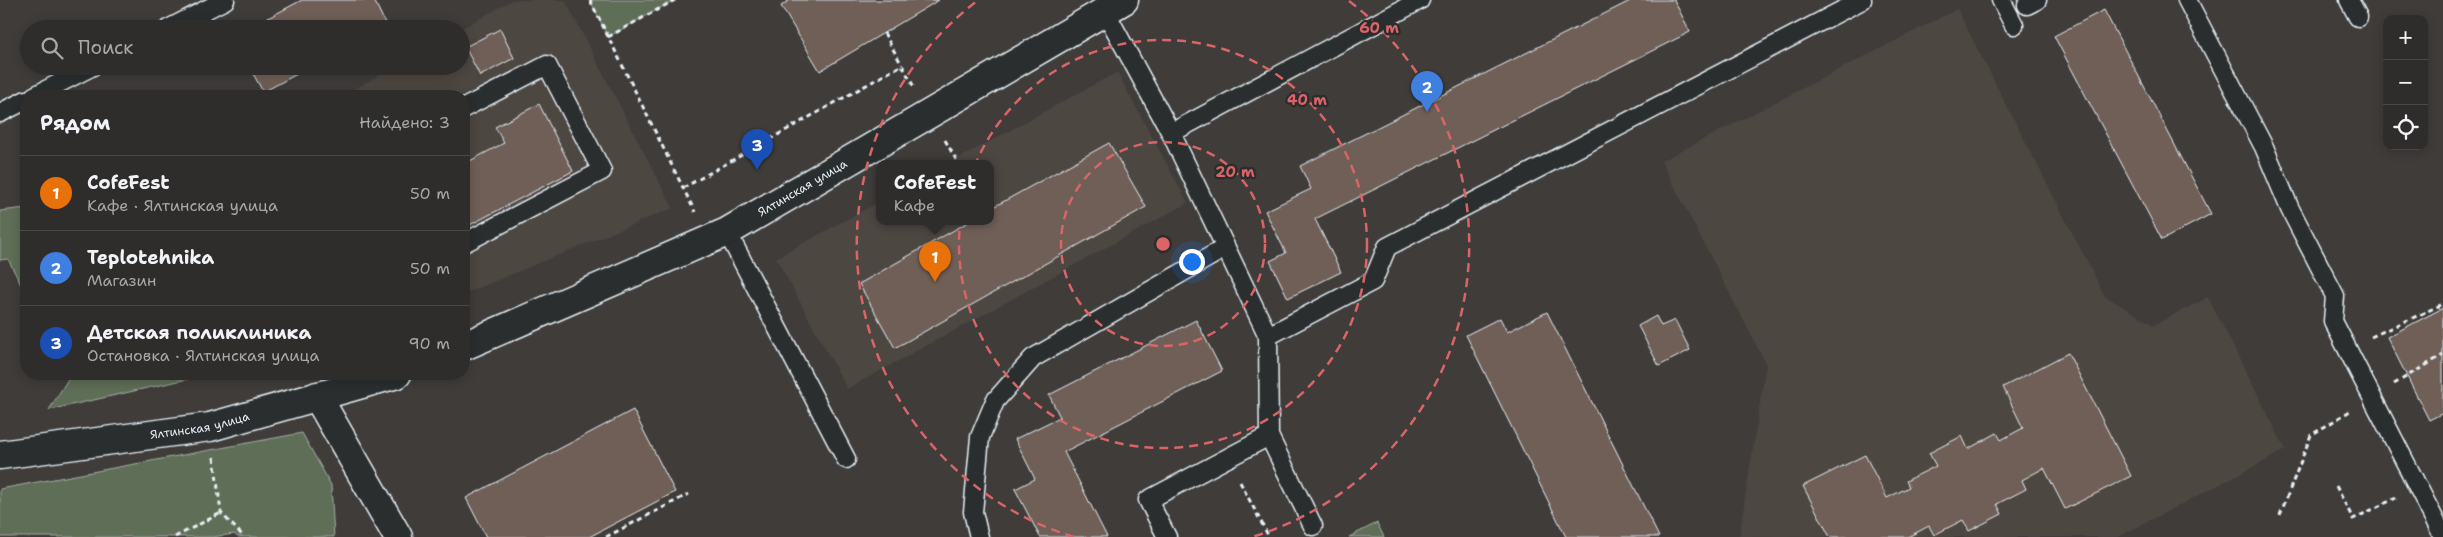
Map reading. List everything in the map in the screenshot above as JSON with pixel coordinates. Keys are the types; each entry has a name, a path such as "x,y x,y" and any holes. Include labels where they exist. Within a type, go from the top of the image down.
{"street":[{"name":"Ялтинская улица","path":"470,343 718,236 1115,6"},
{"name":"Ялтинская улица","path":"0,454 210,427 374,380"},
{"path":"318,396 398,537"}],"lane":[{"path":"186,20 225,0"},
{"path":"1171,133 1420,0"},
{"path":"1268,336 1373,281 1387,247 1862,0"},
{"path":"2001,0 2014,25"},
{"path":"2187,0 2264,147 2290,209 2335,296 2333,321 2443,536"},
{"path":"2349,0 2358,17"},
{"path":"1115,6 1171,133 1268,336 1270,436 1313,526"},
{"path":"470,105 547,64 602,171 470,239"},
{"path":"46,90 75,75"},
{"path":"0,113 20,103"},
{"path":"718,236 846,459"},
{"path":"979,537 973,512 980,437 995,401 1033,358 1225,248"},
{"path":"1167,537 1148,500 1270,436"}],"path":[{"path":"590,0 683,188 718,236"},
{"path":"608,37 675,0"},
{"path":"884,33 956,160"},
{"path":"683,188 902,64"},
{"path":"2346,348 2443,304"},
{"path":"210,427 221,513 244,537"},
{"path":"2280,515 2311,435"},
{"path":"1228,458 1269,537"},
{"path":"2336,486 2353,519 2394,499"},
{"path":"606,537 688,494"},
{"path":"175,537 221,513"}],"shaded area":[{"path":"512,0 565,0 673,208 470,292 470,90 353,90 379,75 470,75 470,24"},
{"path":"1957,9 2105,296 2154,325 2208,297 2286,450 2118,537 1739,537 1766,364 1661,161"},
{"path":"1117,72 1188,203 847,389 776,258 876,203 876,225 994,225 994,160 956,160"}],"green space":[{"path":"590,0 675,0 608,37"},
{"path":"20,209 20,283 8,259 0,260 0,211"},
{"path":"67,380 183,380 49,410"},
{"path":"302,433 331,485 334,537 238,537 234,534 212,537 0,537 0,489"},
{"path":"1377,523 1384,537 1349,537"}],"building":[{"path":"302,0 374,0 384,20 264,20"},
{"path":"790,0 939,0 820,71 781,6"},
{"path":"1632,0 1674,0 1690,32 1315,219 1341,272 1288,298 1270,261 1286,253 1265,211 1311,189 1300,166"},
{"path":"2104,10 2211,214 2162,240 2054,36"},
{"path":"500,29 514,58 480,76 470,57 470,44"},
{"path":"254,75 295,75 267,90 262,90"},
{"path":"539,104 573,171 470,225 470,161 504,143 495,127"},
{"path":"1109,143 1146,207 895,348 859,284 963,225 994,225 994,207"},
{"path":"2443,308 2443,413 2429,420 2387,337"},
{"path":"1547,312 1659,537 1566,537 1466,335 1500,318 1507,332"},
{"path":"1656,316 1661,326 1675,320 1690,350 1659,366 1638,326"},
{"path":"1196,320 1222,371 1064,452 1107,537 1040,537 1015,489 1035,479 1015,439 1060,417 1049,395"},
{"path":"2068,353 2131,476 2065,509 2044,468 2022,480 2026,489 1997,504 2002,514 1969,531 1963,520 1934,535 1929,526 1908,537 1830,537 1803,486 1865,455 1887,498 1909,487 1906,481 1936,466 1929,453 1962,436 1968,449 1997,433 2001,440 2023,428 2003,387"},
{"path":"633,410 675,492 589,537 486,537 466,498"}],"place":[{"name":"Teplotehnika","path":"1427,112"},
{"name":"Детская поликлиника","path":"757,170"},
{"name":"CofeFest","path":"935,282"}]}
